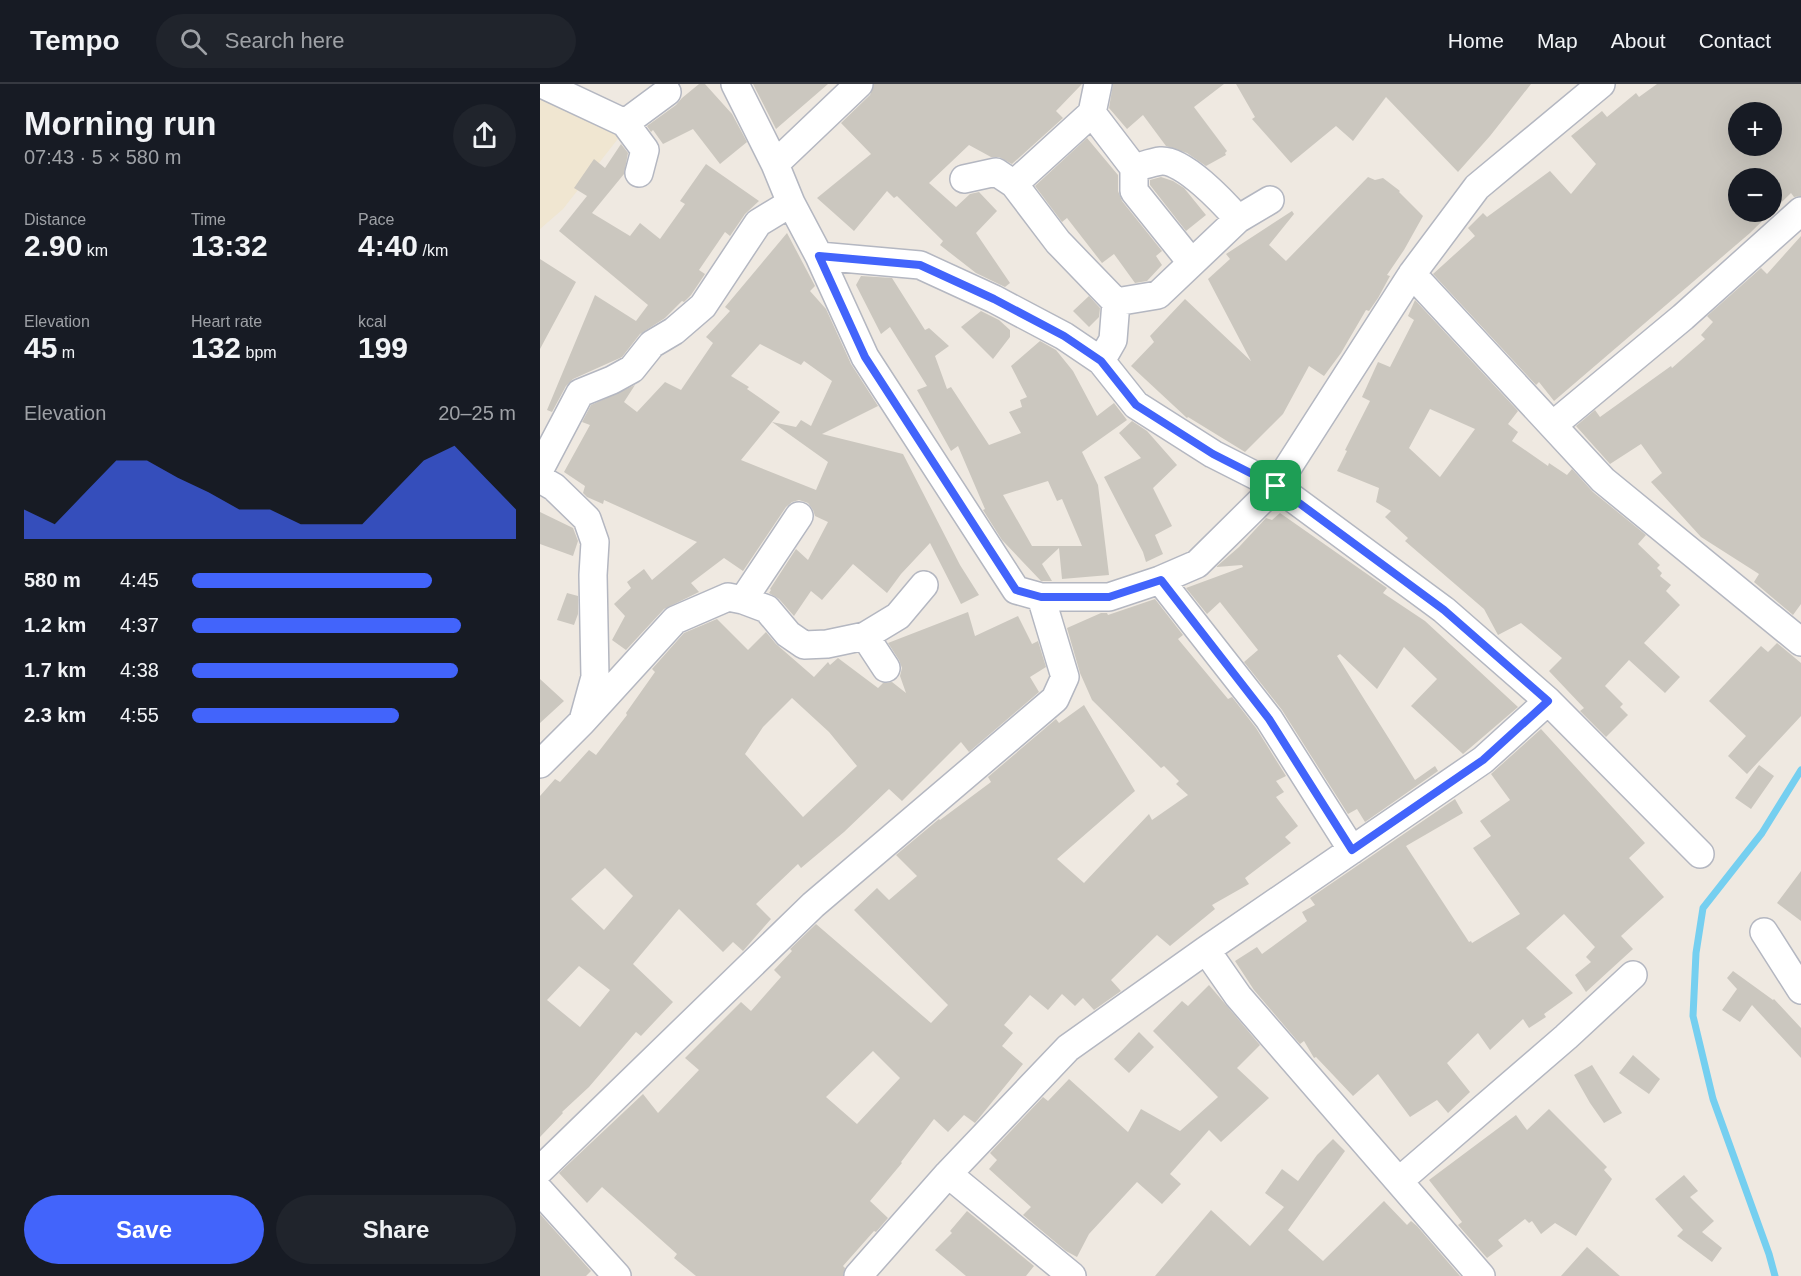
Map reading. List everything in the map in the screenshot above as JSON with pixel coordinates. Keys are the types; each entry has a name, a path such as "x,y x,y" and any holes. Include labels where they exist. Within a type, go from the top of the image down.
{"street":[{"path":"542,84 624,123 645,150 639,173"},
{"path":"735,84 775,164 791,203 819,256 865,357 1016,590 1041,597 1109,597 1161,580 1197,564 1276,486 1412,274 1477,187 1601,84"},
{"path":"775,164 859,84"},
{"path":"1014,184 1092,113 1098,84"},
{"path":"624,123 666,92"},
{"path":"1092,113 1134,168 1134,191 1191,262"},
{"path":"1134,168 1163,160 1190,173 1216,195 1238,219"},
{"path":"964,179 996,172 1014,184 1058,242 1116,302 1113,340 1101,361"},
{"path":"1116,302 1158,295 1238,219 1270,200"},
{"path":"540,469 580,393 632,369 652,344 674,331 703,306 758,223 791,203"},
{"path":"1553,425 1683,317 1801,211"},
{"path":"819,256 920,265 994,299 1064,336 1101,361 1136,405 1213,454 1276,486 1444,610 1548,701 1700,854"},
{"path":"1412,274 1604,480 1801,642"},
{"path":"540,480 554,487 586,519 595,542 593,575 595,677 582,722"},
{"path":"743,600 799,516"},
{"path":"1161,580 1269,719 1352,850"},
{"path":"540,764 582,722 675,620 728,597 767,609 788,634 804,645 826,644 865,636 898,616 924,585"},
{"path":"540,1170 813,904 1055,699 1065,677 1041,597"},
{"path":"865,636 886,668"},
{"path":"858,1276 948,1174 1068,1048 1206,950 1483,760 1548,701"},
{"path":"1764,932 1801,990"},
{"path":"1206,950 1238,996 1481,1276"},
{"path":"1400,1181 1566,1037 1633,975"},
{"path":"948,1174 1072,1276"},
{"path":"540,1191 617,1276"}],"shaded area":[{"path":"540,97 624,131 563,209 540,229"}],"building":[{"path":"699,84 705,84 732,114 747,142 720,164 693,129 663,144 653,130 651,132 647,126 676,105"},
{"path":"753,84 828,84 776,129"},
{"path":"874,84 1082,84 1056,111 1063,118 1012,164 999,157 991,157 969,145 929,183 956,207 970,194 979,192 997,211 976,233 1010,283 1005,287 976,273 940,245 943,241 897,196 894,198 887,191 854,231 817,198 871,154 841,123 870,95"},
{"path":"1113,84 1224,84 1194,107 1227,151 1226,155 1206,166 1187,153 1166,146 1143,115 1127,129 1109,108"},
{"path":"1236,84 1531,84 1458,172 1386,97 1353,141 1336,126 1291,163 1252,119 1255,117"},
{"path":"1657,84 1801,84 1801,196 1794,197 1791,193 1782,202 1782,168 1728,168 1728,222 1762,222 1554,401 1539,382 1536,385 1433,274 1475,236 1468,228 1483,213 1487,217 1550,171 1571,194 1596,164 1571,136 1602,111 1607,117 1636,93 1639,97"},
{"path":"1087,138 1118,175 1118,191 1122,201 1162,251 1156,256 1162,265 1147,281 1135,283 1114,254 1102,263 1067,218 1062,222 1035,186"},
{"path":"621,144 628,153 624,174 592,213 630,236 640,223 660,239 685,204 680,201 706,164 759,201 745,214 730,236 725,232 699,270 705,274 691,295 665,318 640,334 622,357 573,379 566,386 552,412 547,410 595,295 636,321 648,305 559,231 587,196 574,188 594,159 605,168"},
{"path":"1161,177 1184,188 1206,215 1186,231 1150,185 1150,180"},
{"path":"1368,177 1375,180 1383,178 1400,191 1423,216 1387,275 1390,276 1378,298 1369,311 1366,310 1341,353 1324,376 1309,366 1283,414 1245,452 1187,418 1131,366 1154,342 1150,336 1185,299 1251,361 1208,279 1230,259 1226,254 1292,211 1294,214 1269,245 1286,261"},
{"path":"787,233 815,286 810,291 826,309 851,364 878,406 822,434 903,454 960,565 979,595 961,604 930,543 887,593 853,564 822,600 811,591 794,616 779,599 769,593 770,589 796,549 808,560 828,522 815,516 808,503 799,500 786,507 743,571 724,558 691,583 699,592 664,609 626,650 612,640 625,616 614,604 631,588 627,582 644,569 652,580 697,542 604,500 603,504 587,497 583,493 585,486 564,472 590,425 582,422 591,405 635,385 624,402 637,412 665,382 681,390 713,343 706,337 730,311 725,307","holes":["760,344 801,365 804,361 832,381 811,426 801,420 796,427 772,422 828,462 816,490 741,460 780,412 731,376"]},
{"path":"1801,236 1801,604 1793,615 1754,582 1759,574 1701,537 1651,482 1662,473 1641,444 1610,464 1576,426 1595,410 1600,417 1671,366 1672,368 1705,339 1701,335 1713,322 1707,316 1761,268 1767,274"},
{"path":"540,259 576,282 540,349"},
{"path":"861,276 892,278 925,330 929,328 949,346 935,356 947,389 951,387 989,445 1021,433 1009,412 1022,407 1020,400 1027,397 1011,366 1040,341 1056,350 1073,371 1097,416 1114,403 1127,420 1082,452 1098,485 1109,575 1062,579 1059,548 1042,564 1052,581 1041,581 1002,540 983,510 985,509 958,446 951,451 917,390 927,386 890,327 881,334 856,285","holes":["1048,481 1057,501 1062,499 1082,546 1032,546 1003,495"]},
{"path":"1089,296 1100,308 1099,317 1089,327 1073,311"},
{"path":"1415,300 1518,411 1508,424 1518,432 1512,441 1548,466 1549,463 1567,475 1572,469 1593,492 1646,535 1638,544 1660,565 1657,568 1662,573 1660,576 1671,585 1666,591 1680,605 1644,643 1680,677 1665,693 1629,660 1605,686 1623,704 1620,707 1628,715 1606,737 1580,711 1584,708 1549,671 1562,658 1521,623 1498,635 1484,609 1405,541 1408,538 1385,517 1391,511 1376,502 1379,488 1337,471 1370,401 1362,397 1378,362 1390,367 1414,320 1408,316","holes":["1430,409 1475,429 1440,477 1409,448"]},
{"path":"981,311 999,320 1010,330 1010,337 993,359 961,327"},
{"path":"1132,421 1147,431 1177,465 1153,488 1172,526 1155,535 1163,554 1146,562 1104,477 1141,458 1119,433"},
{"path":"540,512 573,528 578,541 573,556 540,544"},
{"path":"1280,513 1387,588 1383,593 1425,621 1518,707 1463,754 1411,706 1437,679 1404,647 1377,689 1340,654 1337,656 1415,780 1435,766 1438,771 1365,822 1357,809 1348,814 1282,710 1244,662 1258,650 1220,602 1207,614 1186,588 1243,567 1242,565 1216,567 1239,547 1266,518 1272,520"},
{"path":"567,593 578,596 578,614 574,625 557,620"},
{"path":"1155,599 1183,635 1178,639 1228,699 1232,697 1256,728 1286,776 1276,781 1284,792 1276,797 1298,826 1285,837 1291,843 1245,878 1249,884 1212,905 1215,909 1170,946 1157,935 1111,980 1121,991 1094,1010 1083,998 1075,1006 1062,994 1048,1010 1030,995 1004,1025 1013,1033 1002,1046 1023,1064 975,1123 964,1115 948,1132 934,1119 902,1163 870,1201 888,1218 843,1266 845,1268 843,1276 696,1276 674,1258 677,1254 602,1187 587,1203 559,1173 643,1094 658,1113 699,1070 685,1058 741,1002 751,1011 781,977 774,970 792,951 790,949 816,924 931,1023 948,1005 854,910 877,888 889,900 917,876 896,855 939,819 991,782 988,777 1056,719 1059,723 1084,705 1135,791 1057,859 1084,883 1149,814 1152,820 1188,795 1176,784 1179,781 1164,766 1161,768 1092,700 1080,673 1067,628 1101,613 1108,615","holes":["873,1051 900,1078 857,1124 826,1097"]},
{"path":"968,612 975,636 1018,616 1032,644 1038,641 1046,667 1030,677 1039,692 969,752 961,742 902,801 889,789 844,832 801,868 798,864 756,904 771,919 743,951 733,942 723,952 679,909 633,964 673,1002 641,1036 636,1032 589,1087 540,1137 540,796 555,779 560,782 589,750 596,755 627,715 626,713 655,672 652,669 684,633 717,619 748,650 766,632 776,644 814,677 828,662 830,665 838,658 878,688 883,683 892,682 906,693 900,676 902,668 888,643","holes":["792,698 829,732 857,766 803,817 745,754 763,727","605,868 633,896 604,930 571,899","579,966 610,990 580,1027 547,1000"]},
{"path":"1777,643 1801,663 1801,716 1747,774 1728,756 1746,736 1709,701 1761,646 1768,652"},
{"path":"540,679 564,701 540,723"},
{"path":"1541,729 1645,843 1629,858 1664,897 1621,936 1633,949 1586,992 1575,975 1591,962 1586,957 1595,947 1564,914 1526,948 1573,993 1544,1014 1546,1017 1529,1028 1523,1019 1490,1050 1478,1033 1447,1063 1470,1092 1448,1113 1437,1100 1410,1117 1378,1074 1353,1096 1316,1057 1314,1058 1304,1041 1300,1044 1254,990 1235,961 1257,947 1262,954 1307,921 1302,912 1315,905 1310,898 1455,799 1463,813 1406,846 1469,942 1472,943 1520,914 1473,848 1491,836 1480,821 1510,800 1491,774"},
{"path":"1759,765 1774,776 1751,809 1735,798"},
{"path":"1801,871 1801,921 1777,903"},
{"path":"1733,971 1774,999 1801,1028 1801,1058 1752,1005 1740,1022 1722,1010 1737,989 1727,978"},
{"path":"1209,985 1260,1045 1237,1068 1269,1098 1221,1142 1209,1130 1170,1174 1181,1184 1162,1204 1137,1182 1089,1234 1077,1257 1066,1251 1023,1215 1031,1207 989,1169 997,1160 990,1153 1043,1097 1048,1101 1069,1079 1128,1132 1141,1109 1180,1131 1218,1097 1153,1031 1182,1001 1188,1006"},
{"path":"1139,1032 1154,1047 1129,1073 1114,1059"},
{"path":"1633,1055 1660,1079 1649,1094 1619,1073"},
{"path":"1592,1065 1622,1113 1604,1123 1574,1075"},
{"path":"1549,1109 1607,1167 1604,1170 1612,1179 1576,1236 1555,1223 1541,1234 1532,1221 1529,1223 1525,1219 1498,1240 1503,1246 1487,1258 1458,1225 1462,1222 1429,1180 1516,1115 1527,1130"},
{"path":"1333,1139 1345,1151 1288,1230 1323,1261 1384,1201 1407,1225 1411,1221 1417,1226 1460,1276 1155,1276 1211,1210 1250,1246 1284,1207 1265,1193 1282,1169 1298,1181 1317,1155"},
{"path":"1684,1175 1698,1191 1690,1197 1714,1221 1702,1232 1722,1248 1712,1262 1677,1236 1683,1230 1655,1199"},
{"path":"967,1211 1034,1266 1026,1276 966,1276 935,1250 952,1233 950,1231"},
{"path":"540,1214 591,1271 586,1276 540,1276"},
{"path":"1587,1247 1620,1276 1561,1276"}],"waterway":[{"path":"1775,1276 1713,1099 1693,1016 1696,953 1703,908 1762,833 1801,770"}],"route":[{"path":"819,256 920,265 994,299 1064,336 1101,361 1136,405 1213,454 1276,486 1444,610 1548,701 1483,760 1352,850 1269,719 1161,580 1109,597 1041,597 1016,590 865,357 819,256"}]}
